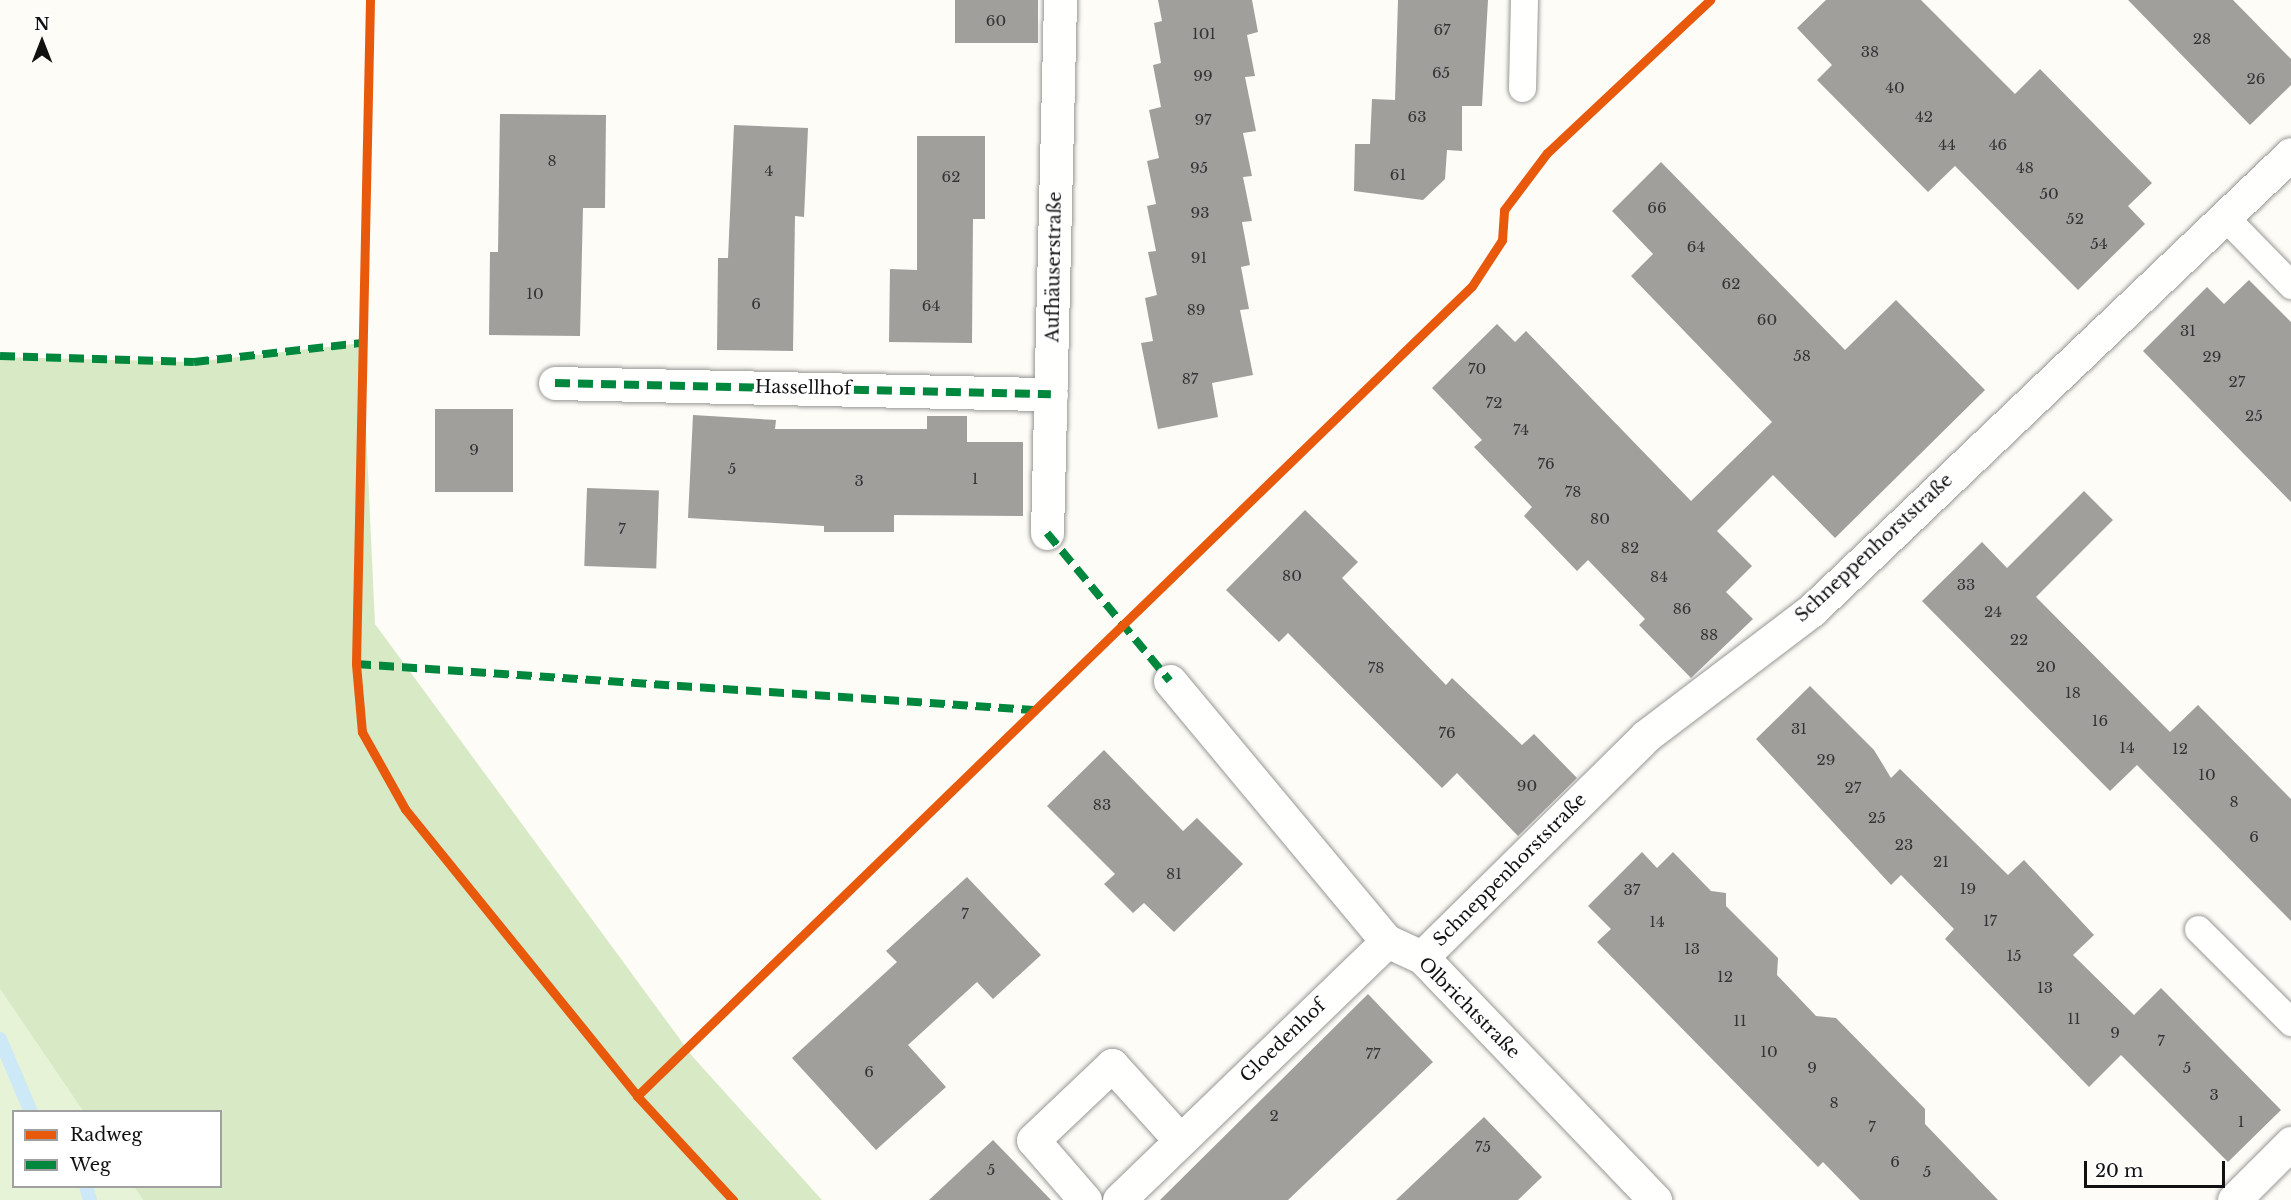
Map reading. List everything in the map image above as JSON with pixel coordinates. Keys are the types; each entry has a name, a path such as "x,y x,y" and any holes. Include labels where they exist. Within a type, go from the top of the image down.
{"street":[{"name":"Aufhäuserstraße","path":"1047,533 1060,0"},
{"name":"Schneppenhorststraße","path":"1422,957 1646,736 1812,610 2223,215 2291,154"},
{"name":"Hassellhof","path":"555,383 1051,394"},
{"name":"Olbrichtstraße","path":"1170,681 1387,941 1422,957 1655,1200"},
{"name":"Gloedenhof","path":"1119,1200 1387,941"},
{"path":"1085,1200 1033,1140 1112,1065 1180,1140"},
{"path":"2234,1200 2291,1143"}],"lane":[{"path":"1522,87 1524,0"},
{"path":"2223,215 2291,285"},
{"path":"2198,928 2291,1022"}],"green space":[{"path":"362,343 375,624 693,1057 822,1200 143,1200 135,1188 222,1188 222,1110 82,1110 0,989 0,357 194,362"},
{"path":"0,989 82,1110 12,1110 12,1188 135,1188 143,1200 0,1200"}],"building":[{"path":"955,0 1038,0 1038,43 955,43"},
{"path":"1158,0 1252,0 1258,32 1247,35 1255,76 1245,77 1256,131 1243,133 1252,176 1243,177 1252,221 1242,222 1250,265 1241,267 1249,309 1240,310 1253,375 1212,383 1218,417 1158,429 1141,343 1153,341 1145,298 1157,295 1148,252 1156,251 1147,206 1156,204 1147,161 1159,158 1149,110 1161,107 1153,65 1161,63 1154,23 1162,21"},
{"path":"1398,0 1488,0 1482,106 1462,106 1462,151 1447,150 1445,179 1423,200 1354,191 1355,144 1370,144 1372,99 1395,100"},
{"path":"1826,0 1921,0 2015,94 2040,69 2152,183 2128,206 2145,224 2078,290 1955,166 1928,192 1817,80 1832,65 1797,28"},
{"path":"2128,0 2233,0 2291,59 2291,85 2250,125"},
{"path":"500,114 606,115 605,208 583,208 580,336 489,335 490,252 498,252"},
{"path":"734,125 808,128 804,217 795,216 793,351 717,350 718,258 728,258"},
{"path":"917,136 985,136 985,219 973,219 972,343 889,342 890,269 917,270"},
{"path":"1661,162 1845,350 1896,300 1985,390 1835,538 1773,475 1717,531 1752,566 1726,592 1753,619 1691,678 1639,625 1645,619 1588,560 1577,571 1524,516 1532,507 1474,447 1482,440 1432,388 1497,324 1515,342 1526,331 1691,501 1772,422 1631,276 1653,254 1612,211"},
{"path":"2249,280 2291,322 2291,502 2143,351 2207,287 2224,304"},
{"path":"435,409 513,409 513,492 435,492"},
{"path":"693,415 776,420 775,429 927,429 927,416 967,416 967,442 1023,442 1023,516 894,515 894,532 824,532 824,526 688,518"},
{"path":"587,488 659,491 656,568 584,566"},
{"path":"2084,491 2113,520 2036,597 2170,732 2198,705 2291,799 2291,921 2137,765 2110,791 1922,601 1982,542 2007,568"},
{"path":"1305,510 1358,562 1342,578 1446,685 1452,678 1522,745 1534,734 1577,778 1518,836 1457,773 1442,788 1288,633 1279,642 1226,590"},
{"path":"1810,686 1874,750 1891,778 1900,769 2008,875 2024,860 2094,935 2073,955 2134,1015 2161,988 2281,1110 2228,1162 2121,1055 2089,1087 1945,939 1954,929 1901,875 1891,885 1756,739"},
{"path":"1104,750 1183,831 1197,818 1243,864 1174,932 1144,903 1133,913 1104,884 1115,874 1047,806"},
{"path":"1642,852 1657,868 1673,852 1711,891 1726,893 1726,906 1778,958 1777,975 1816,1016 1836,1018 1925,1109 1925,1124 1998,1200 1860,1200 1823,1162 1818,1167 1597,942 1611,929 1588,906"},
{"path":"967,877 1041,955 993,999 977,982 908,1045 946,1087 876,1150 792,1058 897,962 886,951"},
{"path":"1368,994 1433,1062 1288,1200 1160,1200"},
{"path":"1484,1117 1542,1177 1518,1200 1396,1200"},
{"path":"993,1140 1051,1200 929,1200"}],"waterway":[{"path":"0,1039 30,1110"},
{"path":"87,1188 90,1200"}],"marked path":[{"path":"0,356 194,362 362,343"},
{"path":"555,383 1051,394"},
{"path":"1047,533 1170,681"},
{"path":"356,664 1033,710"}],"cycle path":[{"path":"370,0 356,664 362,732 405,809 637,1096 733,1200"},
{"path":"637,1096 1472,286 1502,240 1504,210 1547,153 1710,0"}]}
